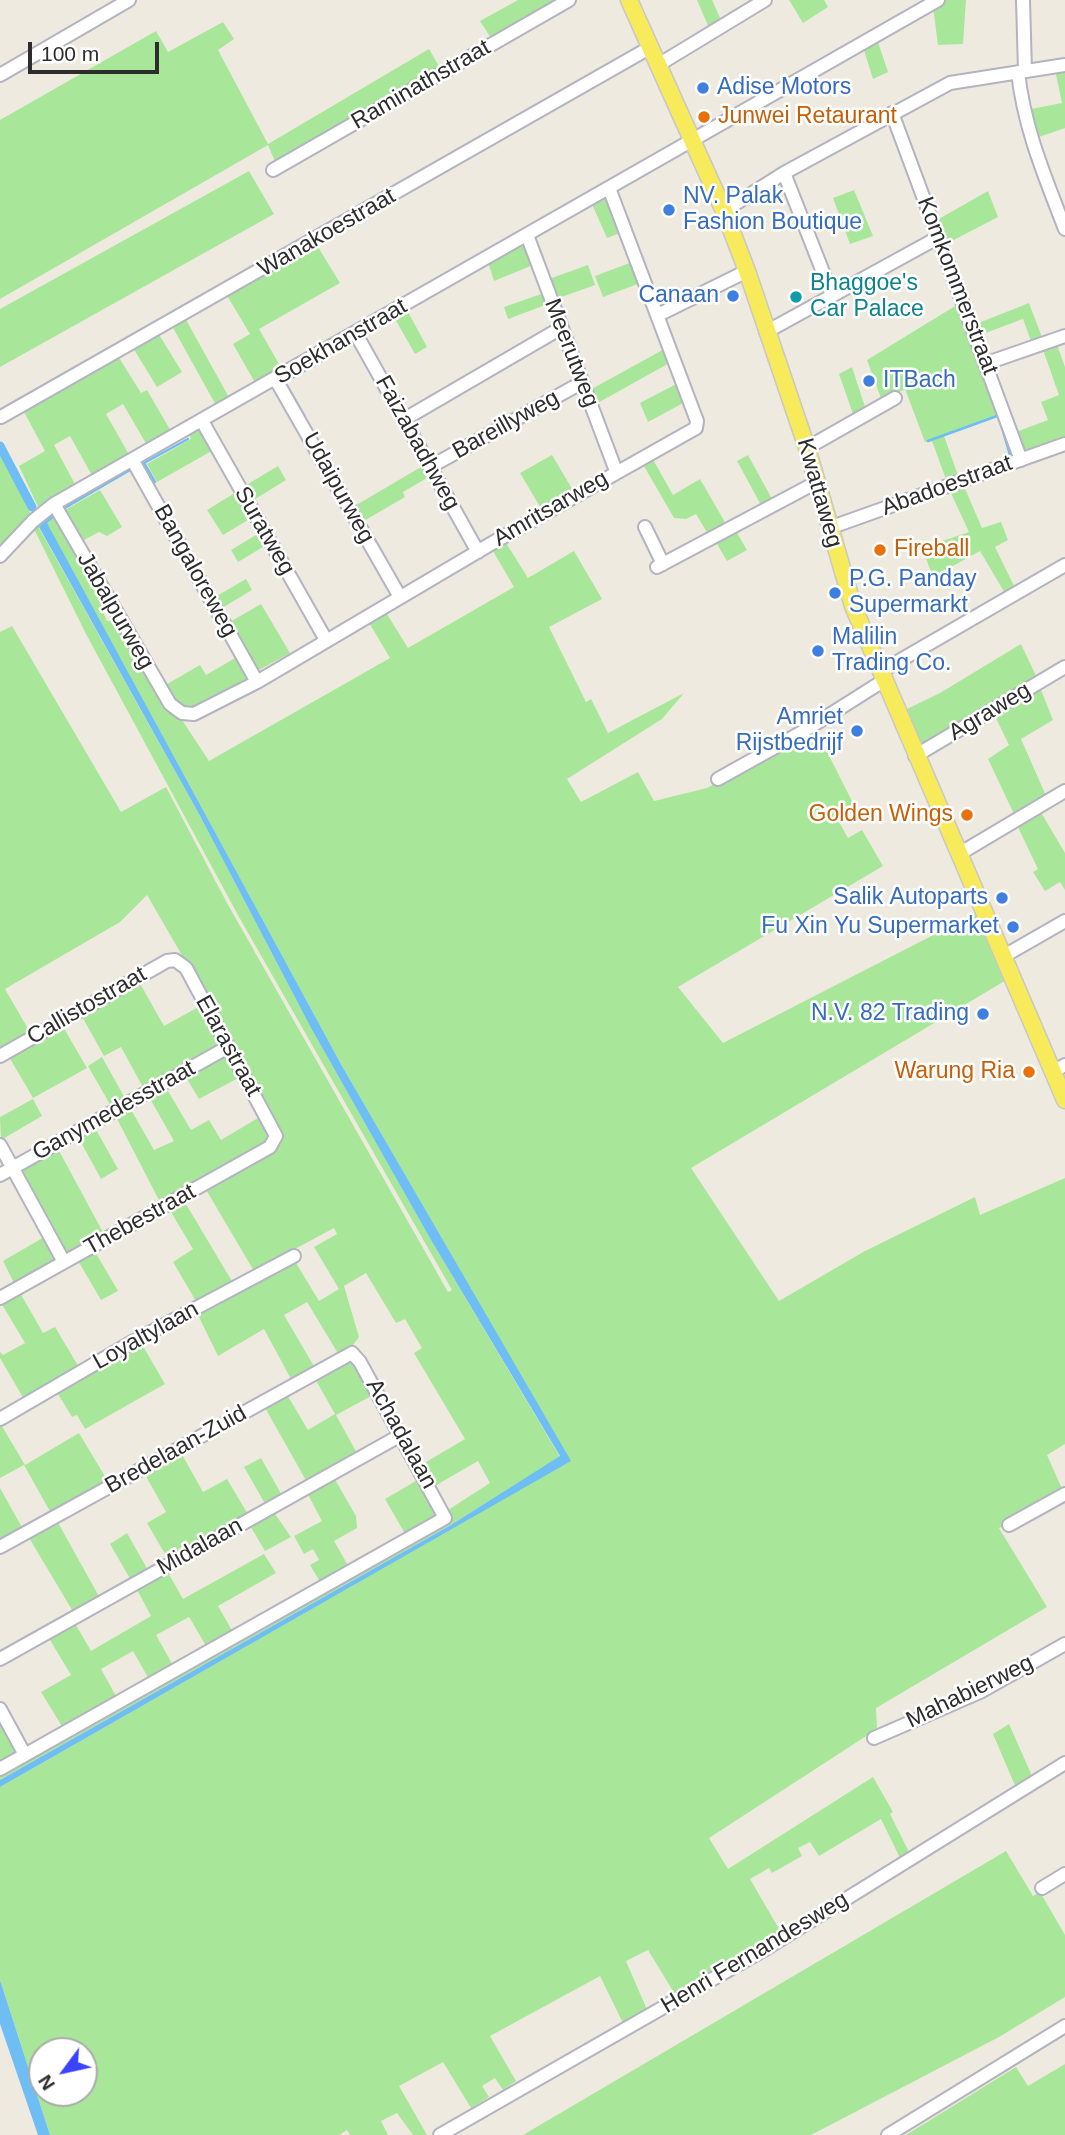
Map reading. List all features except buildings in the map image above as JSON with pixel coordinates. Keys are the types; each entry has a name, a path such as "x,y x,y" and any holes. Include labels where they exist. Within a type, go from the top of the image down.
{"main road":[{"name":"Kwattaweg","path":"629,0 724,211 747,271 807,448 853,606 915,756 1004,956 1059,1069 1065,1100"}],"street":[{"path":"0,75 129,0"},
{"name":"Raminathstraat","path":"273,170 569,0"},
{"path":"658,65 765,0"},
{"name":"Soekhanstraat","path":"0,556 50,507 937,0"},
{"path":"1023,0 1021,107 1030,140 1065,229"},
{"name":"Wanakoestraat","path":"1,417 651,47"},
{"path":"724,211 784,173 950,83 1065,65"},
{"name":"Komkommerstraat","path":"892,113 1021,460"},
{"path":"784,173 832,295"},
{"name":"Amritsarweg","path":"182,713 194,714 257,682 616,471 696,428 697,421 609,188"},
{"name":"Meerutweg","path":"527,235 616,471"},
{"path":"766,332 939,237"},
{"path":"658,315 747,271"},
{"path":"403,420 561,328"},
{"name":"Faizabadhweg","path":"356,334 478,552"},
{"path":"987,363 1065,336"},
{"name":"Udaipurweg","path":"276,380 400,597"},
{"name":"Bareillyweg","path":"430,467 581,383"},
{"path":"807,448 895,398"},
{"name":"Suratweg","path":"202,421 326,640"},
{"name":"Abadoestraat","path":"829,528 1065,444"},
{"name":"Bangaloreweg","path":"133,461 257,682"},
{"path":"645,527 660,566 817,482"},
{"name":"Jabalpurweg","path":"50,507 170,704 182,713"},
{"path":"718,779 804,731 881,676 1065,565"},
{"name":"Agraweg","path":"915,756 1065,667"},
{"path":"959,854 1065,791"},
{"path":"1004,956 1065,921"},
{"name":"Elarastraat","path":"175,960 186,968 271,1122 276,1136"},
{"name":"Callistostraat","path":"0,1056 156,967 175,960"},
{"name":"Ganymedesstraat","path":"0,1175 228,1047"},
{"name":"Thebestraat","path":"0,1298 270,1147 276,1136"},
{"path":"0,1145 64,1262"},
{"name":"Loyaltylaan","path":"0,1419 134,1341 294,1256"},
{"name":"Achadalaan","path":"25,1755 445,1518 401,1434 360,1362 352,1353"},
{"name":"Bredelaan-Zuid","path":"0,1547 352,1353"},
{"name":"Midalaan","path":"0,1658 401,1434"},
{"path":"1009,1525 1065,1494"},
{"name":"Mahabierweg","path":"874,1738 980,1692 1065,1644"},
{"path":"0,1709 25,1755 0,1769"},
{"name":"Henri Fernandesweg","path":"440,2135 767,1948 1065,1763"},
{"path":"1042,1888 1065,1874"},
{"path":"888,2135 1065,2026"}],"green space":[{"path":"518,0 558,0 491,38 480,21"},
{"path":"697,0 712,0 721,20 709,28"},
{"path":"789,0 824,0 828,7 803,23"},
{"path":"945,0 966,0 963,44 938,45 933,7"},
{"path":"223,22 234,39 218,50 268,144 429,49 440,68 276,164 268,145 0,299 0,120 156,31 168,52"},
{"path":"877,39 888,72 873,79 863,47"},
{"path":"1065,68 1065,128 1036,138 1026,110 1062,103 1055,70"},
{"path":"249,171 274,214 0,367 0,309"},
{"path":"854,190 873,236 850,244 833,198"},
{"path":"988,191 998,217 946,244 937,220"},
{"path":"606,194 623,232 607,238 591,202"},
{"path":"315,242 340,283 259,329 283,371 257,386 233,344 250,334 226,294"},
{"path":"523,243 533,265 494,281 488,262"},
{"path":"635,261 643,282 603,297 595,276"},
{"path":"588,265 595,285 553,300 546,280"},
{"path":"544,293 548,304 508,319 504,307"},
{"path":"960,303 1002,415 944,436 959,478 947,482 932,441 925,442 905,389 882,401 867,360"},
{"path":"1029,303 1043,340 1032,344 1023,319 980,335 976,324"},
{"path":"408,312 427,347 415,354 395,319"},
{"path":"185,318 231,401 218,409 172,326"},
{"path":"158,333 182,372 157,387 133,348"},
{"path":"1056,342 1065,367 1065,440 1025,453 1016,432 1048,420 1041,402 1059,395 1042,347"},
{"path":"668,347 673,361 594,405 588,391"},
{"path":"118,356 141,393 147,390 172,433 148,447 123,404 106,414 131,458 94,479 70,436 54,445 77,488 40,511 19,466 45,451 24,412"},
{"path":"852,367 866,410 854,417 839,374"},
{"path":"680,382 687,401 648,422 640,403"},
{"path":"201,427 215,449 157,482 147,464 191,439 189,434"},
{"path":"0,455 33,518 0,550"},
{"path":"552,455 574,492 542,510 520,473"},
{"path":"748,455 772,499 761,505 737,461"},
{"path":"651,456 673,495 700,479 726,524 708,534 696,514 686,519 674,518 641,461"},
{"path":"426,464 432,475 403,492 405,497 362,522 353,507"},
{"path":"278,466 286,480 252,501 243,487"},
{"path":"963,484 982,528 1001,522 1008,540 995,547 1016,590 1006,595 980,551 933,577 922,548 969,532 949,489"},
{"path":"100,490 122,527 107,536 99,532 84,540 65,510"},
{"path":"238,491 253,517 223,535 207,510"},
{"path":"52,511 106,604 103,612 107,621 117,621 209,761 390,658 365,616 382,606 408,648 514,587 490,546 503,538 528,578 574,551 602,599 549,627 586,702 591,699 608,733 684,693 662,719 567,779 581,802 638,772 654,801 707,788 815,728 856,809 838,820 848,838 862,830 883,866 678,987 723,1043 980,911 1008,979 691,1168 779,1301 865,1251 975,1197 980,1215 1065,1178 1065,1444 1047,1455 1063,1491 999,1528 1047,1607 876,1708 877,1729 709,1838 728,1869 873,1777 893,1812 890,1814 910,1854 901,1860 881,1819 819,1856 810,1842 798,1848 802,1856 772,1873 769,1868 750,1879 782,1934 676,1996 648,1950 626,1961 648,2012 624,2025 600,1976 490,2036 516,2081 503,2090 495,2078 482,2086 489,2097 471,2108 443,2062 399,2086 427,2135 413,2135 397,2113 381,2121 388,2135 350,2135 347,2130 339,2135 50,2135 41,2107 98,2107 98,2037 28,2037 28,2067 0,1980 0,1787 570,1461 342,1066 47,524 43,522 39,528 199,814 311,1028 431,1240 560,1457 451,1525 0,1780 0,1772 449,1518 448,1510 490,1483 478,1461 433,1487 421,1465 465,1439 414,1353 422,1348 405,1319 396,1323 366,1273 344,1286 359,1337 349,1350 339,1355 307,1302 284,1315 315,1368 292,1381 264,1329 218,1356 197,1313 293,1258 319,1301 339,1289 314,1247 337,1234 334,1228 254,1271 205,1188 279,1138 198,983 147,895 120,922 5,989 31,1034 0,1052 0,632 12,626 121,812 166,787 227,903 448,1292 452,1290 239,917 86,634 35,531 35,526"},
{"path":"733,526 747,550 727,561 713,537"},
{"path":"261,532 268,544 238,562 231,550"},
{"path":"246,579 252,590 222,608 215,597"},
{"path":"261,604 290,653 259,670 230,622"},
{"path":"1021,644 1038,680 924,744 921,743 907,709 940,693"},
{"path":"242,654 252,675 195,709 184,711 162,687 200,665 206,675"},
{"path":"1039,685 1053,720 1021,739 1047,798 1015,816 988,759 1009,745 993,712"},
{"path":"1039,809 1065,853 1065,890 1060,882 1045,891 1033,872 1038,869 1016,823"},
{"path":"138,980 164,1026 202,1005 221,1044 145,1091 121,1047 104,1056 80,1013"},
{"path":"62,1025 87,1068 33,1098 8,1055"},
{"path":"225,1055 242,1076 199,1099 184,1074"},
{"path":"102,1057 126,1100 112,1108 88,1066"},
{"path":"165,1086 191,1130 209,1120 221,1140 263,1115 270,1126 270,1142 161,1204 115,1115 129,1106 154,1150 174,1141 148,1095"},
{"path":"33,1099 42,1116 1,1140 0,1117"},
{"path":"94,1126 118,1169 101,1179 77,1135"},
{"path":"57,1147 105,1236 66,1256 19,1167"},
{"path":"183,1199 233,1283 197,1303 173,1262 193,1249 168,1207"},
{"path":"46,1236 55,1260 15,1285 3,1261"},
{"path":"94,1250 118,1291 101,1300 77,1259"},
{"path":"19,1291 43,1333 55,1327 80,1369 25,1401 0,1358 0,1352 3,1355 25,1343 0,1301"},
{"path":"140,1341 165,1384 85,1429 77,1415 72,1417 55,1389"},
{"path":"350,1359 355,1361 375,1394 336,1415 358,1455 308,1484 264,1406 286,1393 308,1430 335,1414 314,1377"},
{"path":"0,1423 25,1465 79,1433 109,1483 52,1515 24,1465 0,1478"},
{"path":"180,1451 203,1492 227,1479 249,1516 169,1561 147,1523 166,1512 143,1471"},
{"path":"261,1458 283,1497 267,1507 244,1467"},
{"path":"333,1476 356,1516 357,1528 334,1541 350,1569 322,1585 310,1565 319,1560 313,1549 304,1554 294,1536 322,1521 306,1491"},
{"path":"421,1478 440,1516 407,1537 385,1499"},
{"path":"0,1488 24,1531 0,1544"},
{"path":"273,1511 291,1537 265,1551 249,1524"},
{"path":"56,1519 101,1600 75,1615 28,1536"},
{"path":"127,1533 149,1572 132,1582 110,1544"},
{"path":"264,1554 276,1573 218,1606 234,1634 208,1649 189,1617 156,1635 174,1667 150,1681 133,1651 101,1669 117,1698 63,1728 41,1692 71,1675 47,1635 73,1620 91,1651 151,1616 135,1586 166,1569 183,1599"},
{"path":"0,1716 21,1754 0,1766"},
{"path":"1009,1724 1033,1778 1016,1788 993,1734"},
{"path":"1006,1851 1033,1896 1040,1892 1065,1935 1065,1997 999,2037 811,2135 523,2135"},
{"path":"1065,2064 1065,2135 906,2135 1016,2067 1028,2086"}],"water":[{"path":"43,522 47,523 342,1066 571,1461 0,1787 0,1780 451,1525 560,1456 431,1240 311,1028 199,814 39,527"},
{"path":"0,1980 28,2067 28,2106 0,2024"},
{"path":"28,2107 41,2107 50,2135 38,2135"}],"waterway":[{"path":"305,417 285,382 327,358"},
{"path":"997,411 1010,455"},
{"path":"928,441 997,416"},
{"path":"155,482 144,463 188,439"},
{"path":"0,446 32,507"},
{"path":"64,511 63,509 130,470"},
{"path":"45,523 56,514"}],"place":[{"name":"Adise Motors","path":"703,88"},
{"name":"Junwei Retaurant","path":"704,117"},
{"name":"NV. Palak Fashion Boutique","path":"669,210"},
{"name":"Canaan","path":"733,296"},
{"name":"Bhaggoe's Car Palace","path":"796,297"},
{"name":"ITBach","path":"869,381"},
{"name":"Fireball","path":"880,550"},
{"name":"P.G. Panday Supermarkt","path":"835,593"},
{"name":"Malilin Trading Co.","path":"818,651"},
{"name":"Amriet Rijstbedrijf","path":"857,731"},
{"name":"Golden Wings","path":"967,815"},
{"name":"Salik Autoparts","path":"1002,898"},
{"name":"Fu Xin Yu Supermarket","path":"1013,927"},
{"name":"N.V. 82 Trading","path":"983,1014"},
{"name":"Warung Ria","path":"1029,1072"}]}
